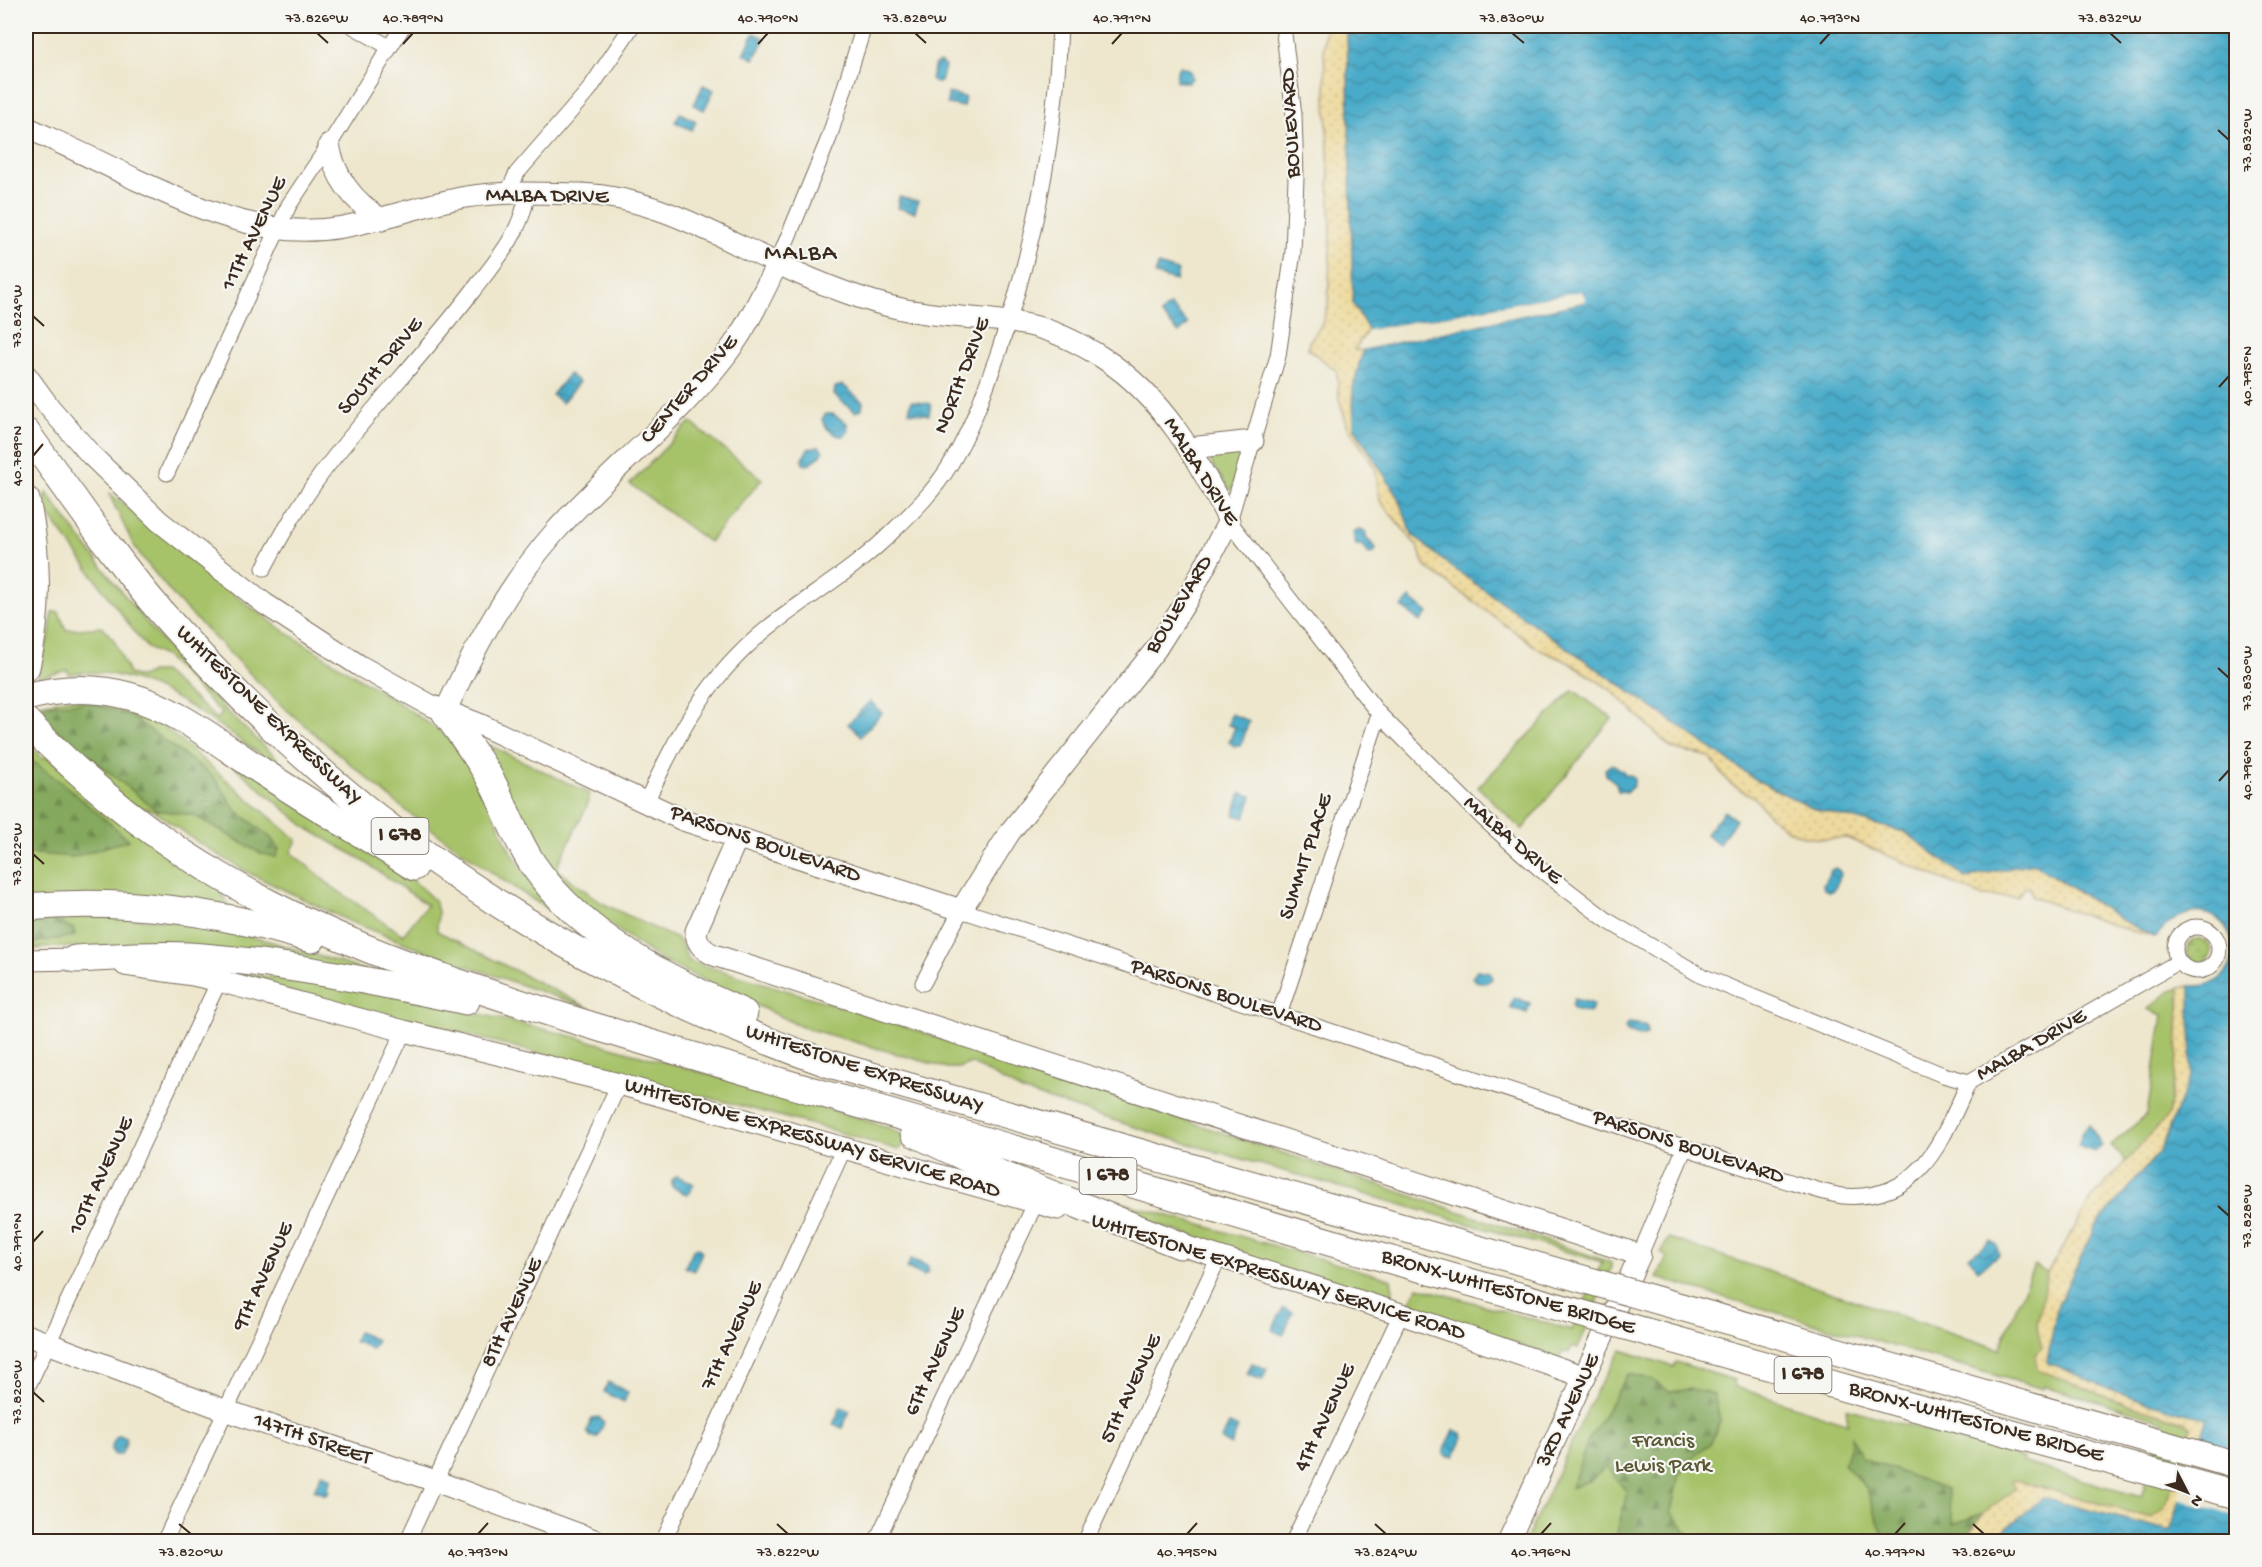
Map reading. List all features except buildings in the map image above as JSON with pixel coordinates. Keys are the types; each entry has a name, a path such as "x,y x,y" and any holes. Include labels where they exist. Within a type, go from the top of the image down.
{"highway":[{"name":"WHITESTONE EXPRESSWAY","path":"26,432 123,566 159,610 217,673 287,740 365,809 434,862 505,910 606,968 656,993 763,1040 830,1064 1379,1221"},
{"path":"26,500 36,581 32,636 26,667"},
{"path":"27,705 64,690 95,689 130,696 157,706 184,720 300,796 475,904 527,932 606,968"},
{"name":"WHITESTONE EXPRESSWAY","path":"27,705 98,789 159,837 206,868 256,896 374,952 432,975 598,1028 1370,1254"},
{"path":"445,712 492,782 533,865 561,900 590,926 634,956 716,1000 942,1096"},
{"path":"26,907 111,904 204,913 270,926 432,975"},
{"path":"75,959 188,956 287,966 598,1028"},
{"path":"846,1100 986,1168 1180,1245"},
{"name":"BRONX-WHITESTONE BRIDGE","path":"1379,1221 2236,1465"},
{"name":"BRONX-WHITESTONE BRIDGE","path":"1370,1254 1895,1402 2236,1495"}],"street":[{"path":"353,26 389,47"},
{"name":"11TH AVENUE","path":"167,473 289,205 403,26"},
{"name":"SOUTH DRIVE","path":"264,568 292,516 317,479 454,315 505,249 520,222 517,173 592,85 632,26"},
{"name":"CENTER DRIVE","path":"445,712 484,631 522,573 567,519 715,368 748,321 777,264 829,138 864,26"},
{"name":"NORTH DRIVE","path":"646,802 681,729 725,668 770,627 891,534 935,487 958,452 981,404 1008,322 1040,197 1049,148 1059,59 1060,26"},
{"name":"BOULEVARD","path":"923,983 961,910 1010,832 1156,649 1187,600 1229,521 1278,356 1293,252 1296,178 1294,115 1283,26"},
{"name":"MALBA DRIVE","path":"26,127 182,200 236,220 278,229 325,229 382,220 465,197 582,194 644,204 693,222 777,264 829,286 903,309 1031,326 1053,332 1077,343 1104,358 1127,375 1178,429 1229,521 1378,714 1485,820 1540,869 1608,921 1722,986 1943,1076 1969,1082 2178,962"},
{"path":"329,145 333,164 344,185 357,200 382,220"},
{"path":"26,375 50,408 91,455 159,521 204,558 265,604 336,652 423,702 445,712"},
{"path":"1190,448 1252,441"},
{"name":"PARSONS BOULEVARD","path":"445,712 479,724 683,820 1793,1183 1842,1196 1884,1193 1910,1178 1924,1166 1937,1148 1969,1082"},
{"name":"SUMMIT PLACE","path":"1279,1015 1378,714"},
{"path":"737,838 698,926 696,935 698,943 708,952 1640,1255"},
{"name":"WHITESTONE EXPRESSWAY SERVICE ROAD","path":"26,960 75,959 167,971 219,981 404,1032 619,1084 1180,1245 1401,1314 1586,1377"},
{"name":"10TH AVENUE","path":"26,1390 219,981"},
{"name":"9TH AVENUE","path":"164,1542 404,1032"},
{"name":"8TH AVENUE","path":"407,1542 619,1084"},
{"name":"3RD AVENUE","path":"1508,1542 1586,1377 1685,1147"},
{"name":"7TH AVENUE","path":"663,1542 844,1148"},
{"name":"6TH AVENUE","path":"876,1542 1036,1202"},
{"name":"5TH AVENUE","path":"1085,1542 1219,1257"},
{"name":"4TH AVENUE","path":"1293,1542 1401,1314"},
{"name":"147TH STREET","path":"26,1335 227,1411 435,1481 600,1542"}],"green space":[{"path":"690,422 762,479 709,542 630,484"},
{"path":"1238,450 1241,458 1230,490 1211,463 1213,455"},
{"path":"108,492 159,530 215,581 284,631 444,734 462,753 480,779 508,847 552,912 501,879 406,811 282,706 177,600 141,556"},
{"path":"47,493 126,598 212,696 275,756 278,762 276,764 201,713 151,686 124,677 97,673 69,674 67,670 37,679 50,632 52,612 59,612 66,630 102,627 114,640 129,674 141,677 151,672 163,672 217,719 222,714 166,657 147,648 48,514 45,499"},
{"path":"1573,690 1612,718 1522,830 1478,787"},
{"path":"73,698 143,709 297,840 291,852 331,886 403,935 427,905 359,858 308,829 191,730 402,870 435,901 438,912 437,931 591,1009 438,956 351,922 249,873 199,843 154,811 128,803 28,706"},
{"path":"88,702 129,715 213,776 236,810 271,838 279,849 276,857 260,853 193,815 156,810 42,718 41,711 46,705"},
{"path":"26,741 43,759 47,756 216,885 235,914 26,901"},
{"path":"489,745 589,793 588,804 556,869 602,903 679,940 689,961 876,1017 1607,1261 1611,1263 1611,1268 1578,1348 1572,1346 1569,1353 1563,1352 1559,1358 1406,1307 1418,1287 1572,1330 1602,1262 1172,1139 1022,1091 971,1063 958,1068 947,1068 802,1027 661,960 570,897 540,859 483,746"},
{"path":"26,756 67,787 129,840 73,857 26,853"},
{"path":"83,916 194,922 276,943 394,979 160,948 46,947 26,951 26,921"},
{"path":"50,919 74,929 75,936 26,944 26,925"},
{"path":"2199,939 2207,943 2211,951 2207,959 2199,963 2191,959 2187,951 2191,943"},
{"path":"240,973 400,995 572,1036 793,1098 887,1127 911,1139 898,1150 821,1127 442,1028 282,990"},
{"path":"2180,988 2177,1058 2168,1116 2127,1163 2111,1145 2147,1114 2163,1015 2148,1009 2169,992"},
{"path":"1085,1192 1391,1279 1393,1291 1389,1300 1378,1301 1098,1204"},
{"name":"Francis Lewis Park","path":"1669,1238 1999,1349 2034,1265 2047,1273 2037,1326 2042,1348 2037,1369 2113,1399 2186,1423 2191,1428 2164,1509 2151,1518 2041,1487 1950,1541 1525,1542 1595,1393 1621,1350 1674,1367 1676,1362 1734,1380 1733,1386 1848,1424 1846,1408 2023,1458 2022,1462 2141,1497 2164,1421 2044,1386 2043,1389 1657,1278 1667,1257 1661,1253"},
{"path":"1628,1374 1651,1379 1670,1392 1691,1389 1714,1394 1720,1421 1711,1443 1697,1453 1679,1475 1671,1512 1689,1534 1688,1541 1615,1541 1627,1492 1606,1467 1591,1480 1571,1488 1588,1441"},
{"path":"1852,1437 1862,1458 1947,1489 1953,1524 1983,1513 1963,1541 1885,1541 1867,1489 1844,1464"}],"sand":[{"path":"1325,26 1347,26 1353,303 1368,330 1354,350 1363,350 1353,388 1354,427 1397,495 1412,534 1446,563 1755,779 1812,808 1905,832 1966,878 2032,863 2124,921 2155,937 2115,926 2032,897 2029,887 2017,897 1982,896 1847,838 1804,837 1783,827 1754,797 1730,784 1710,757 1671,748 1610,689 1568,662 1540,650 1426,567 1417,546 1380,501 1375,467 1348,427 1339,399 1337,371 1308,349 1309,342 1322,324 1328,306 1331,230"},
{"path":"2190,986 2191,1075 2159,1152 2095,1227 2058,1305 2047,1361 2145,1401 2207,1418 2170,1531 2043,1498 1992,1541 1963,1542 1983,1513 2016,1489 2011,1479 2151,1518 2164,1509 2191,1428 2186,1423 2113,1399 2037,1369 2035,1354 2042,1348 2037,1326 2047,1273 2093,1197 2168,1116 2177,1058 2180,988"}],"water":[{"path":"1347,26 2236,26 2236,1541 1992,1541 2043,1498 2170,1531 2207,1418 2145,1401 2047,1362 2058,1305 2095,1227 2159,1152 2191,1075 2190,986 2212,983 2226,972 2232,957 2231,940 2224,925 2211,915 2194,913 2172,921 2155,937 2124,921 2033,863 1966,878 1905,832 1812,808 1755,779 1446,563 1412,534 1397,495 1354,427 1353,388 1363,350 1585,302 1582,291 1368,330 1353,303"},
{"path":"754,33 765,38 754,59 744,54"},
{"path":"940,62 945,66 941,82 936,83 931,79 935,64"},
{"path":"1180,66 1190,70 1192,78 1188,83 1176,81 1177,70"},
{"path":"703,85 714,90 704,110 694,105"},
{"path":"948,93 965,97 963,107 947,104"},
{"path":"680,113 696,121 692,130 675,122"},
{"path":"899,197 918,201 915,212 897,208"},
{"path":"1158,265 1178,271 1176,281 1155,275"},
{"path":"1170,305 1188,324 1179,333 1161,314"},
{"path":"569,374 579,382 562,403 552,395"},
{"path":"843,385 863,402 862,409 855,412 834,395 835,387"},
{"path":"911,401 931,404 929,415 909,412"},
{"path":"826,414 833,414 847,423 846,434 837,435 828,429 822,419"},
{"path":"819,446 823,451 821,456 808,465 803,464 802,459 808,449"},
{"path":"1358,529 1366,531 1366,538 1376,548 1374,553 1369,554 1362,545 1356,545 1353,533"},
{"path":"1410,598 1428,613 1420,622 1402,607"},
{"path":"870,701 882,713 861,736 848,724"},
{"path":"1231,714 1249,721 1241,746 1234,746 1229,742 1235,727 1228,725"},
{"path":"1613,764 1635,779 1633,786 1627,792 1618,791 1616,783 1606,775 1605,769"},
{"path":"1241,793 1252,796 1245,818 1234,815"},
{"path":"1724,811 1736,820 1719,844 1706,834"},
{"path":"1835,868 1840,871 1841,875 1834,890 1830,892 1824,889 1823,885 1831,870"},
{"path":"1477,970 1490,972 1492,979 1486,983 1476,981 1472,977"},
{"path":"1514,997 1530,1003 1527,1013 1510,1007"},
{"path":"1574,999 1591,1003 1593,1005 1591,1012 1574,1009 1572,1006"},
{"path":"1629,1023 1644,1025 1647,1027 1647,1034 1640,1036 1627,1032 1625,1027"},
{"path":"2089,1124 2102,1146 2094,1152 2078,1146 2082,1133"},
{"path":"677,1176 694,1184 688,1195 672,1187 672,1180"},
{"path":"1990,1241 1996,1244 1999,1254 1978,1270 1969,1257"},
{"path":"694,1248 699,1248 702,1252 694,1271 685,1267"},
{"path":"911,1259 928,1266 928,1272 924,1276 907,1268"},
{"path":"1283,1308 1293,1312 1283,1335 1272,1330"},
{"path":"358,1332 377,1340 372,1349 354,1341"},
{"path":"1252,1363 1267,1369 1262,1380 1247,1374"},
{"path":"608,1382 628,1392 624,1402 604,1392"},
{"path":"841,1407 850,1411 842,1428 833,1424"},
{"path":"599,1417 604,1423 598,1437 591,1437 587,1432 592,1418"},
{"path":"1229,1424 1238,1428 1231,1445 1221,1440"},
{"path":"1454,1430 1462,1433 1463,1437 1455,1456 1446,1456 1444,1451"},
{"path":"120,1435 126,1438 126,1444 121,1455 115,1455 111,1450 115,1439"},
{"path":"322,1473 332,1478 326,1495 314,1490"}],"pier":[{"path":"1582,291 1586,301 1360,350 1362,347 1582,299 1580,294 1366,333 1368,330"},
{"path":"2197,1438 2236,1449 2236,1516 2177,1499"}],"district":[{"name":"MALBA","path":"801,254"}]}
